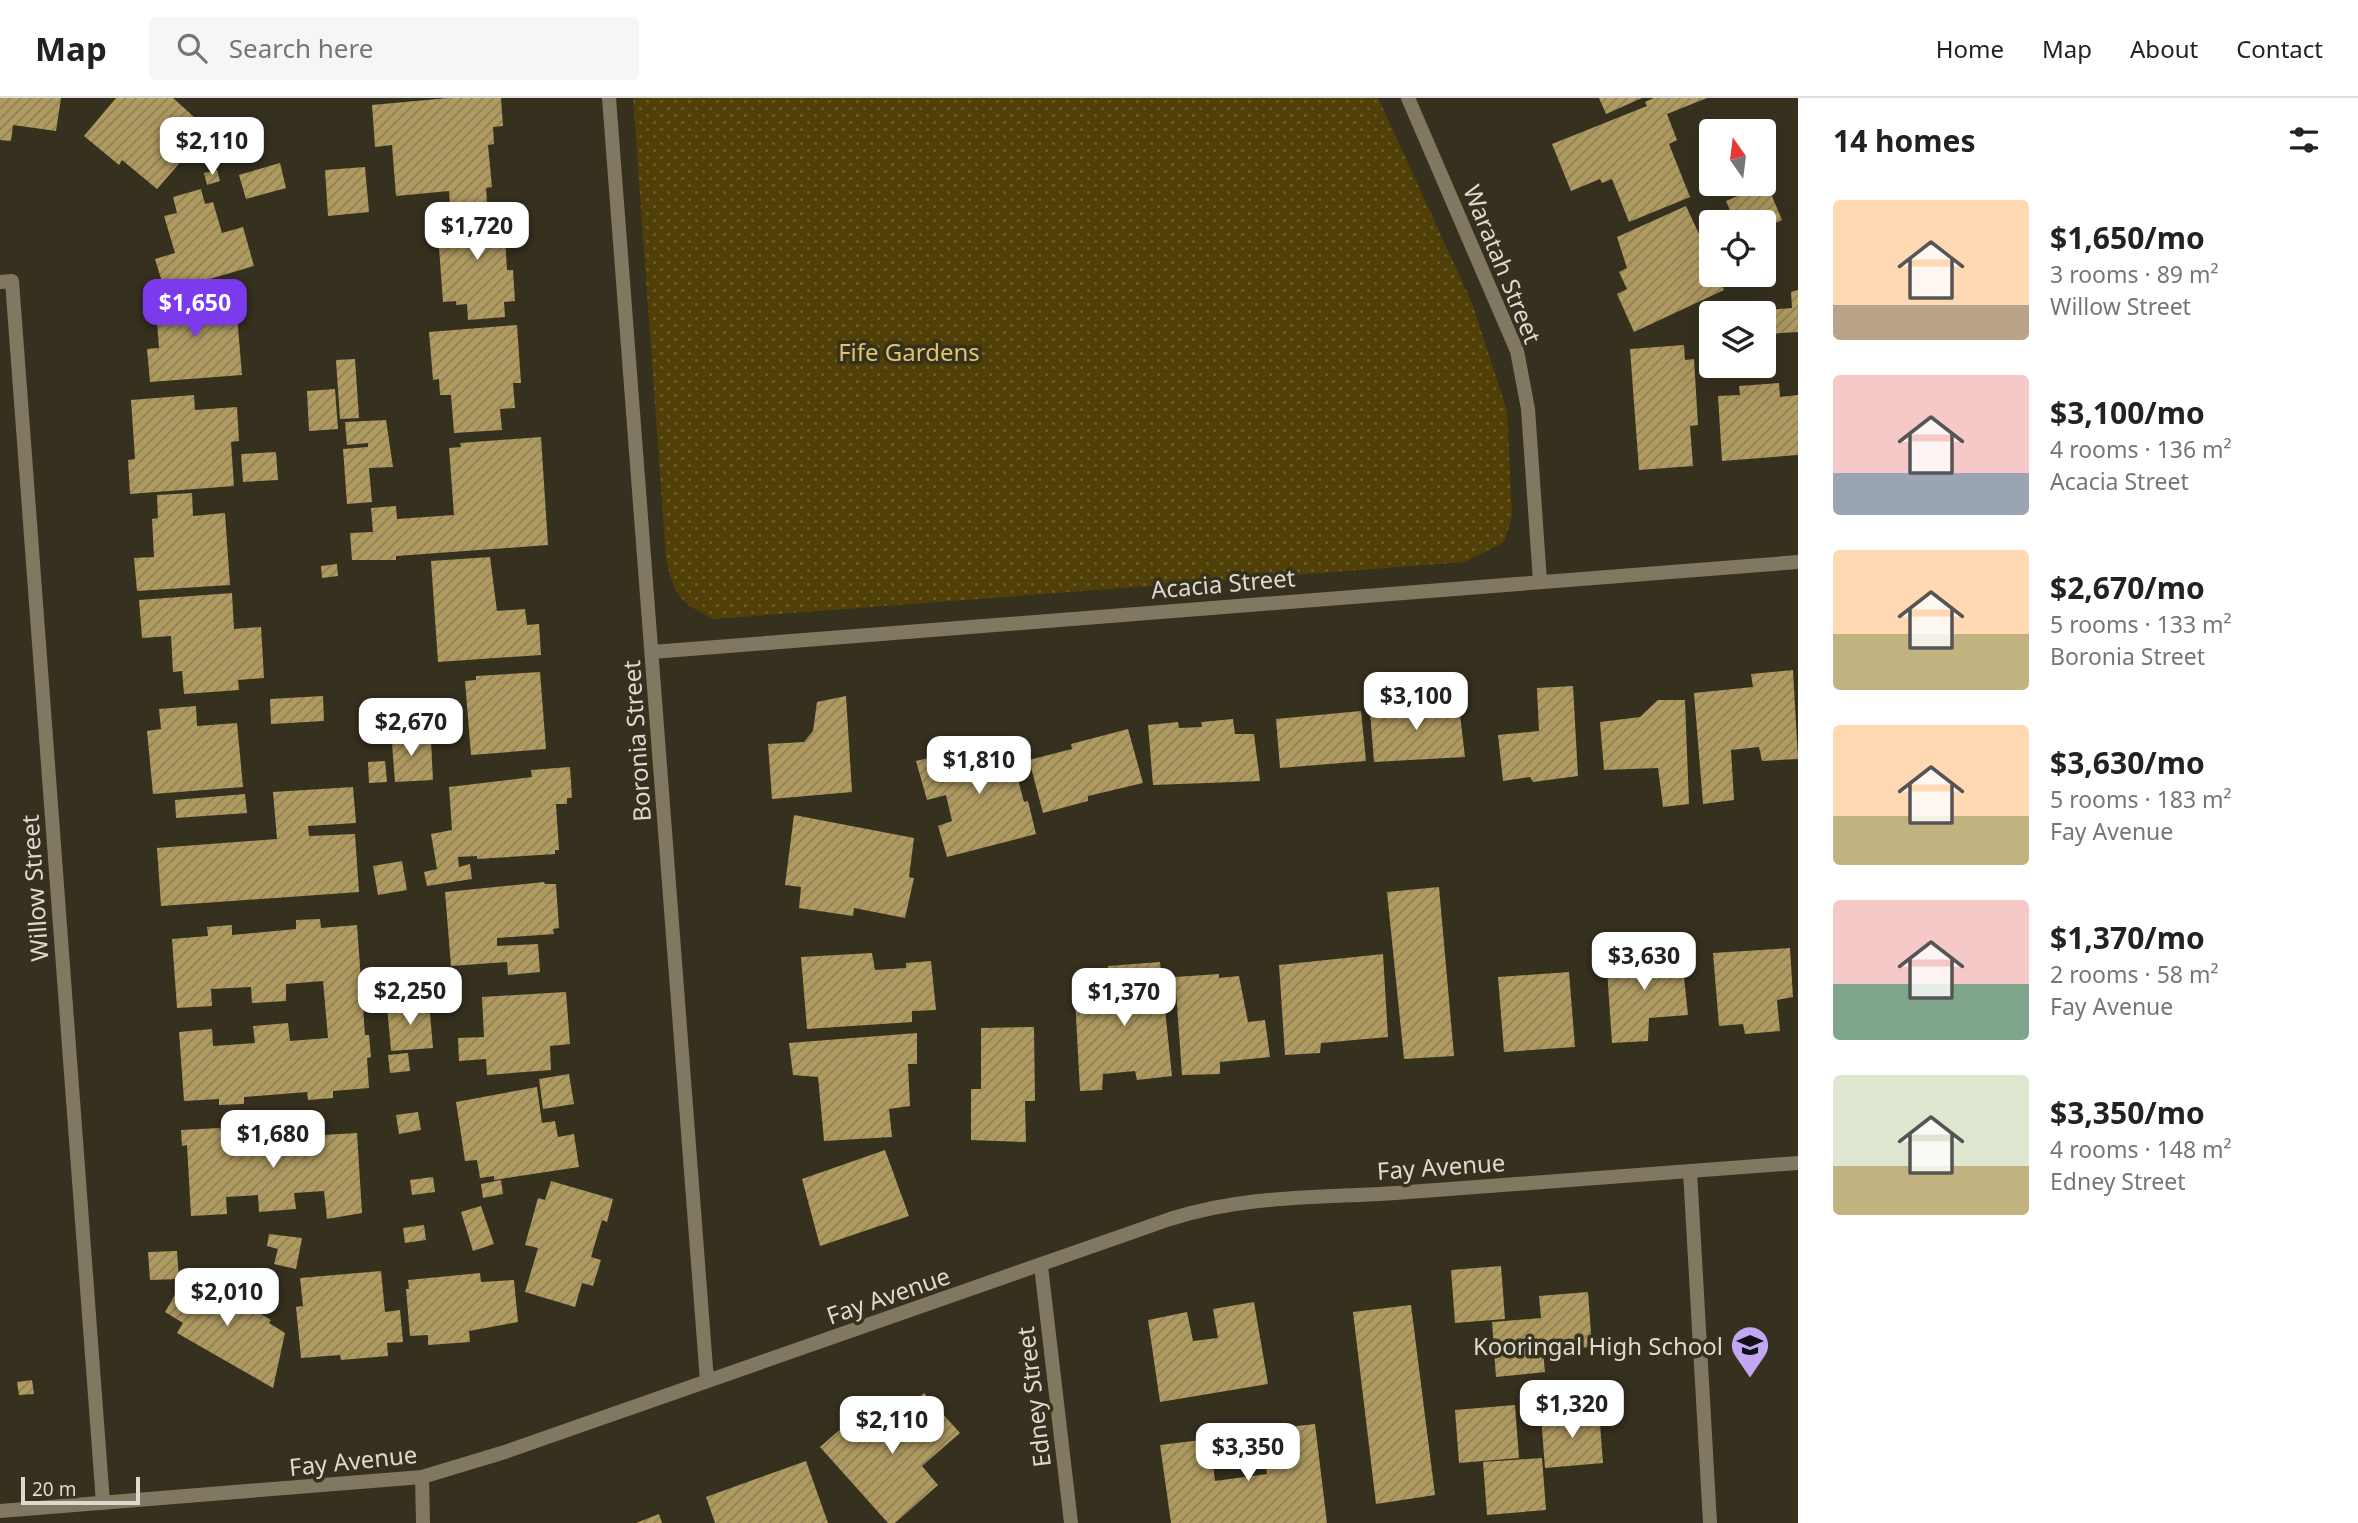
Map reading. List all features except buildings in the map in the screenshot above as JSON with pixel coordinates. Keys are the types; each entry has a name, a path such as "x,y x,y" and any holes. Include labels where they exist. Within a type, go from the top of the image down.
{"street":[{"name":"Boronia Street","path":"609,98 707,1381"},
{"name":"Waratah Street","path":"1408,98 1517,351 1528,409 1540,581"},
{"name":"Willow Street","path":"0,282 12,281 103,1503"},
{"name":"Acacia Street","path":"652,652 1798,562"},
{"name":"Fay Avenue","path":"0,1511 422,1478 1041,1266 1180,1215 1244,1201 1798,1163"},
{"path":"1690,1171 1710,1523"},
{"name":"Edney Street","path":"1041,1266 1071,1523"},
{"path":"422,1478 423,1523"}],"green space":[{"name":"Fife Gardens","path":"633,98 1378,98 1472,303 1507,411 1512,517 1504,542 1465,562 714,619 702,613 685,602 675,589 666,556"}],"place":[{"name":"Kooringal High School","path":"1750,1379"}]}
